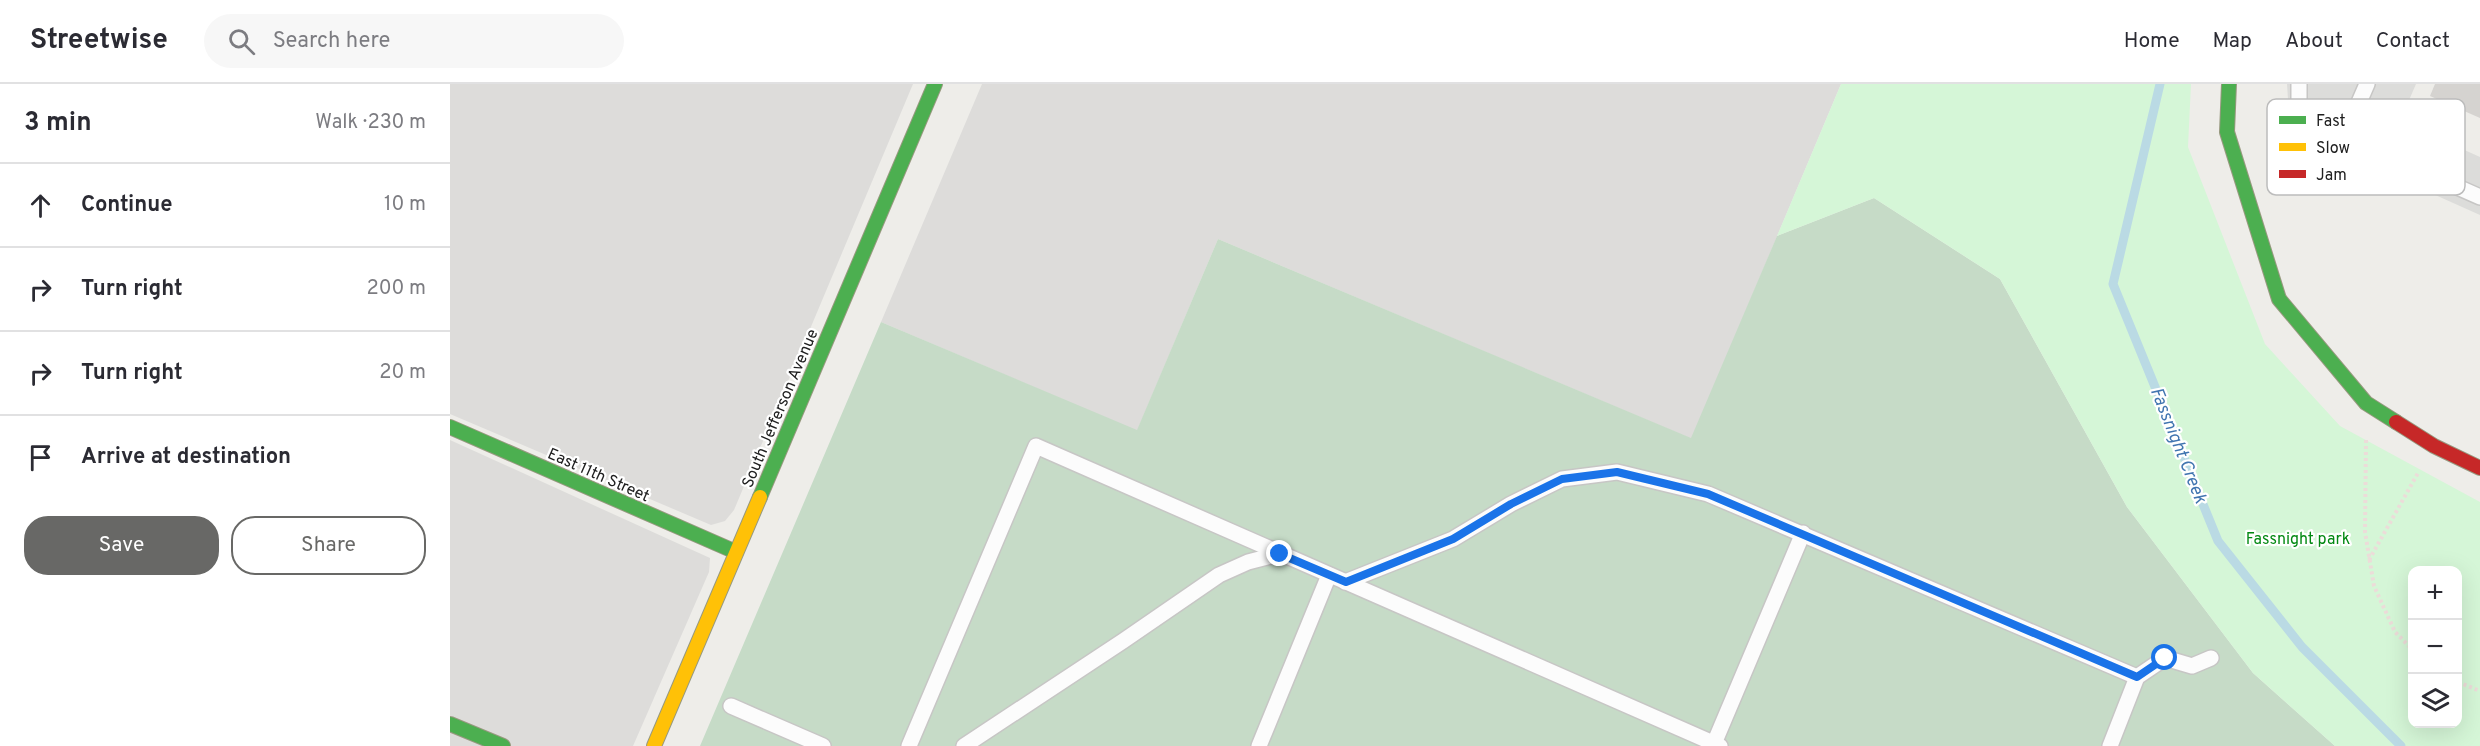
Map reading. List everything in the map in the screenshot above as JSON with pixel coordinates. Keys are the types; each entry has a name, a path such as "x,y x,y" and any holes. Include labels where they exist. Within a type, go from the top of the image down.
{"street":[{"name":"South Jefferson Avenue","path":"654,746 936,84"},
{"path":"2229,84 2227,132 2279,299 2366,403 2434,446 2480,468"},
{"name":"East 11th Street","path":"450,427 736,552"},
{"path":"450,724 503,746"}],"lane":[{"path":"2360,99 2367,84"},
{"path":"2465,190 2480,197"},
{"path":"909,746 1036,446 1716,745 1803,532"},
{"path":"1346,582 1453,539 1511,504 1562,479 1617,472 1708,494 1803,532 2137,677"},
{"path":"964,746 1219,575 1248,562 1280,554"},
{"path":"1259,746 1329,575"},
{"path":"2110,746 2137,677 2165,658 2192,666 2211,658"},
{"path":"731,706 823,746"}],"path":[{"path":"2366,403 2365,532 2369,561 2374,586 2395,632 2408,645"},
{"path":"2369,561 2434,446"},
{"path":"2462,684 2480,691"}],"shaded area":[{"path":"450,84 913,84 734,510 725,521 711,525 450,414"},
{"path":"982,84 1841,84 1692,439 1218,239 1137,431 881,322"},
{"path":"2287,84 2416,84 2410,99 2288,99"},
{"path":"2465,150 2480,157 2480,215 2435,195 2465,195"},
{"path":"450,440 710,558 709,572 633,746 450,746"}],"green space":[{"name":"Fassnight park","path":"1841,84 2191,84 2188,147 2265,344 2340,426 2480,502 2480,746 2335,746 2253,673 2127,507 2000,279 1874,198 1777,236"},
{"path":"1874,198 2000,279 2127,507 2253,673 2335,746 700,746 881,322 1137,430 1218,239 1691,438 1777,236"}],"building":[{"path":"2435,84 2480,84 2480,118 2465,111 2465,99 2437,99 2430,96"}],"waterway":[{"name":"Fassnight Creek","path":"2160,84 2113,284 2218,541 2302,647 2401,746"}],"traffic: fast":[{"path":"760,497 935,84"},
{"path":"2229,84 2227,132 2279,299 2366,403 2396,422"},
{"path":"450,427 736,552"},
{"path":"450,724 503,746"}],"traffic: slow":[{"path":"654,746 760,497"}],"traffic: jam":[{"path":"2396,422 2434,446 2480,468"}],"route":[{"path":"1280,554 1346,582 1453,539 1511,504 1562,479 1617,472 1708,494 1803,532 2137,677 2165,658"}]}
